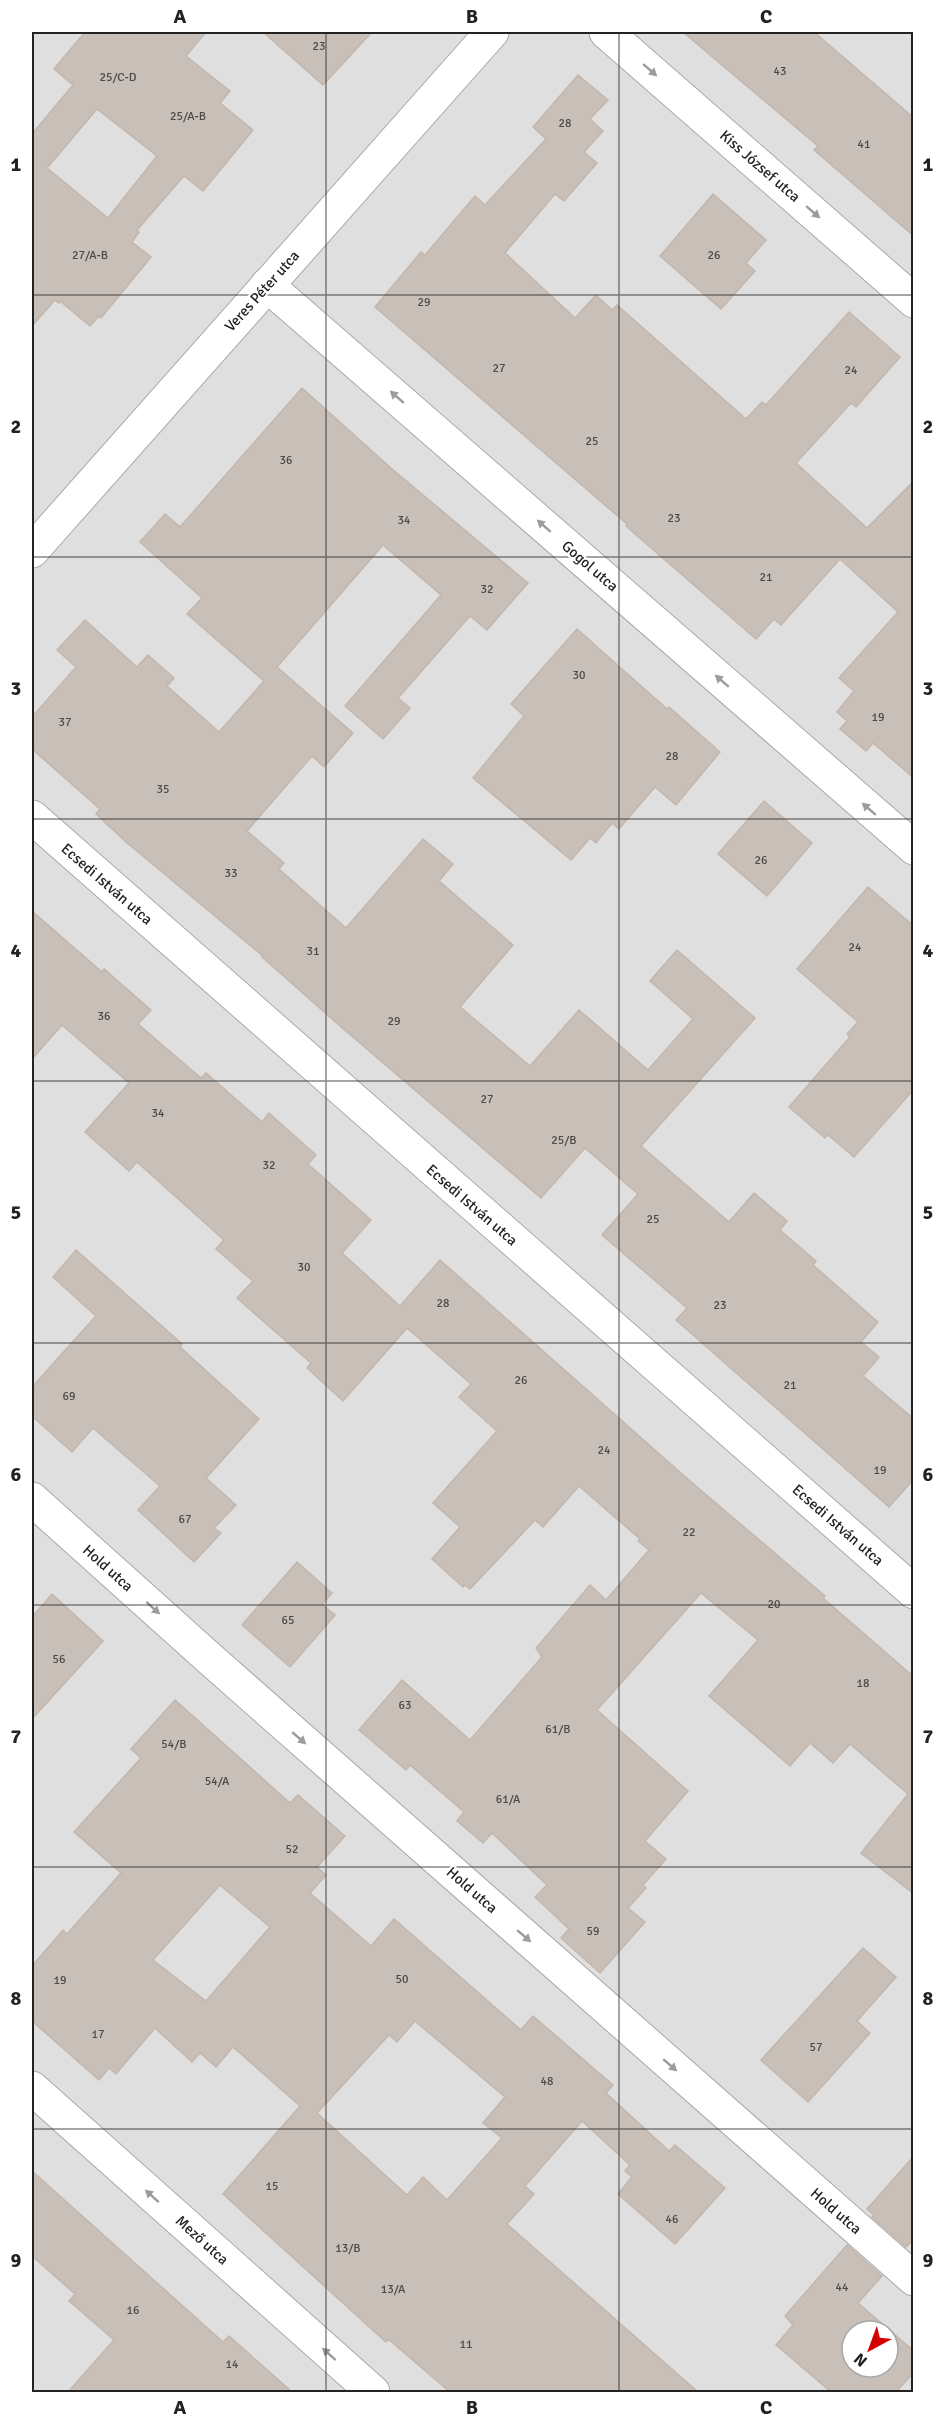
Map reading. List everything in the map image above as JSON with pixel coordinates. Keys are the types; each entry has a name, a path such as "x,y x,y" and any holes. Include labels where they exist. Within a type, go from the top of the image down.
{"street":[{"name":"Veres Péter utca","path":"32,551 492,32"},
{"name":"Kiss József utca","path":"606,32 914,301"},
{"name":"Gogol utca","path":"267,285 914,848"},
{"name":"Ecsedi István utca","path":"32,817 914,1592"},
{"name":"Hold utca","path":"32,1499 209,1658 914,2279"},
{"name":"Mező utca","path":"32,2088 373,2392"}],"shaded area":[{"path":"32,32 913,32 913,2392 32,2392"}],"building":[{"path":"85,32 206,32 186,56 230,91 220,103 253,130 203,191 184,176 137,230 139,232 132,242 151,257 101,318 99,316 90,326 60,301 59,303 55,300 32,326 32,134 73,85 54,69","holes":["97,109 157,156 108,218 47,168"]},
{"path":"263,32 372,32 323,85"},
{"path":"683,32 814,32 914,118 914,236 814,150 818,146"},
{"path":"578,75 608,100 590,119 603,131 584,152 597,163 564,201 555,194 505,253 575,318 596,295 612,310 617,305 746,419 762,402 766,405 849,312 900,357 856,407 851,403 796,463 867,528 914,481 914,778 873,743 866,751 840,729 847,721 837,712 854,691 839,678 898,612 840,559 781,625 774,619 756,639 626,526 627,524 375,307 421,252 425,255 475,196 485,205 546,139 533,127"},
{"path":"713,194 766,240 746,263 755,271 721,309 660,256"},
{"path":"302,388 392,469 528,583 487,630 470,616 398,698 410,708 383,739 345,706 441,595 383,545 277,667 353,733 324,767 312,756 247,831 284,863 279,869 346,928 423,839 453,864 439,881 513,945 460,1007 530,1066 579,1010 648,1070 693,1019 650,981 677,950 755,1018 641,1146 729,1222 754,1193 787,1221 780,1230 816,1261 813,1265 878,1322 861,1342 879,1357 863,1376 914,1419 914,1479 889,1507 676,1320 687,1308 602,1235 638,1194 585,1148 541,1198 340,1026 263,956 126,842 96,814 100,809 32,749 32,717 76,667 57,650 85,620 137,667 148,655 174,678 167,686 219,732 264,681 187,614 202,598 140,542 165,514 180,527"},
{"path":"577,629 667,709 669,707 720,752 676,805 655,787 619,829 612,823 596,843 590,838 571,860 473,778 524,716 511,704"},
{"path":"764,801 812,843 767,896 718,854"},
{"path":"868,887 914,926 914,1089 854,1157 828,1135 825,1138 789,1107 850,1037 847,1034 858,1022 797,969"},
{"path":"32,911 102,972 104,969 151,1010 138,1024 201,1078 206,1073 262,1122 269,1113 316,1155 308,1164 371,1220 342,1253 400,1306 440,1260 690,1481 825,1596 823,1598 914,1677 914,1894 861,1853 908,1794 850,1744 833,1763 810,1743 790,1766 709,1696 758,1640 701,1593 597,1710 688,1791 645,1841 666,1859 643,1885 646,1888 628,1908 645,1922 600,1973 561,1938 569,1929 535,1897 547,1885 492,1833 483,1843 457,1821 464,1812 410,1765 406,1770 359,1730 402,1680 470,1740 542,1657 536,1648 590,1585 606,1600 649,1550 638,1541 640,1539 579,1486 543,1527 535,1520 470,1589 465,1585 463,1587 432,1559 460,1527 433,1503 497,1431 459,1397 471,1384 407,1328 343,1401 307,1368 311,1363 237,1298 253,1281 216,1249 224,1240 137,1162 129,1171 85,1132 129,1083 62,1025 32,1059"},
{"path":"76,1250 182,1344 180,1347 259,1419 206,1478 236,1505 214,1528 221,1533 194,1562 138,1510 160,1486 93,1428 72,1452 32,1416 32,1387 96,1316 53,1277"},
{"path":"297,1562 332,1593 322,1604 335,1615 290,1667 242,1625"},
{"path":"52,1594 103,1641 32,1719 32,1617"},
{"path":"175,1700 290,1803 298,1795 345,1836 317,1867 326,1875 310,1893 371,1946 394,1919 521,2030 533,2016 613,2085 606,2093 669,2151 675,2145 725,2188 675,2244 618,2194 632,2177 625,2171 630,2165 582,2121 525,2186 534,2194 507,2224 698,2392 450,2392 388,2339 386,2342 223,2194 300,2106 233,2047 216,2067 200,2053 192,2062 155,2028 116,2074 109,2068 99,2080 32,2021 32,1966 63,1930 67,1934 121,1873 74,1832 141,1758 131,1749","holes":["220,1885 270,1927 206,2001 153,1960","415,2021 505,2097 483,2123 502,2138 447,2200 423,2177 407,2195 317,2113 389,2035 397,2042"]},
{"path":"863,1948 896,1977 857,2021 870,2033 808,2102 761,2060"},
{"path":"914,2156 914,2239 906,2247 872,2217 874,2215 867,2209"},
{"path":"32,2171 223,2342 229,2336 292,2392 68,2392 114,2340 69,2301 75,2294 32,2256"},
{"path":"847,2245 882,2276 858,2303 877,2319 840,2319 840,2379 900,2379 900,2339 914,2351 914,2372 896,2392 831,2392 776,2345 793,2325 785,2316"}]}
